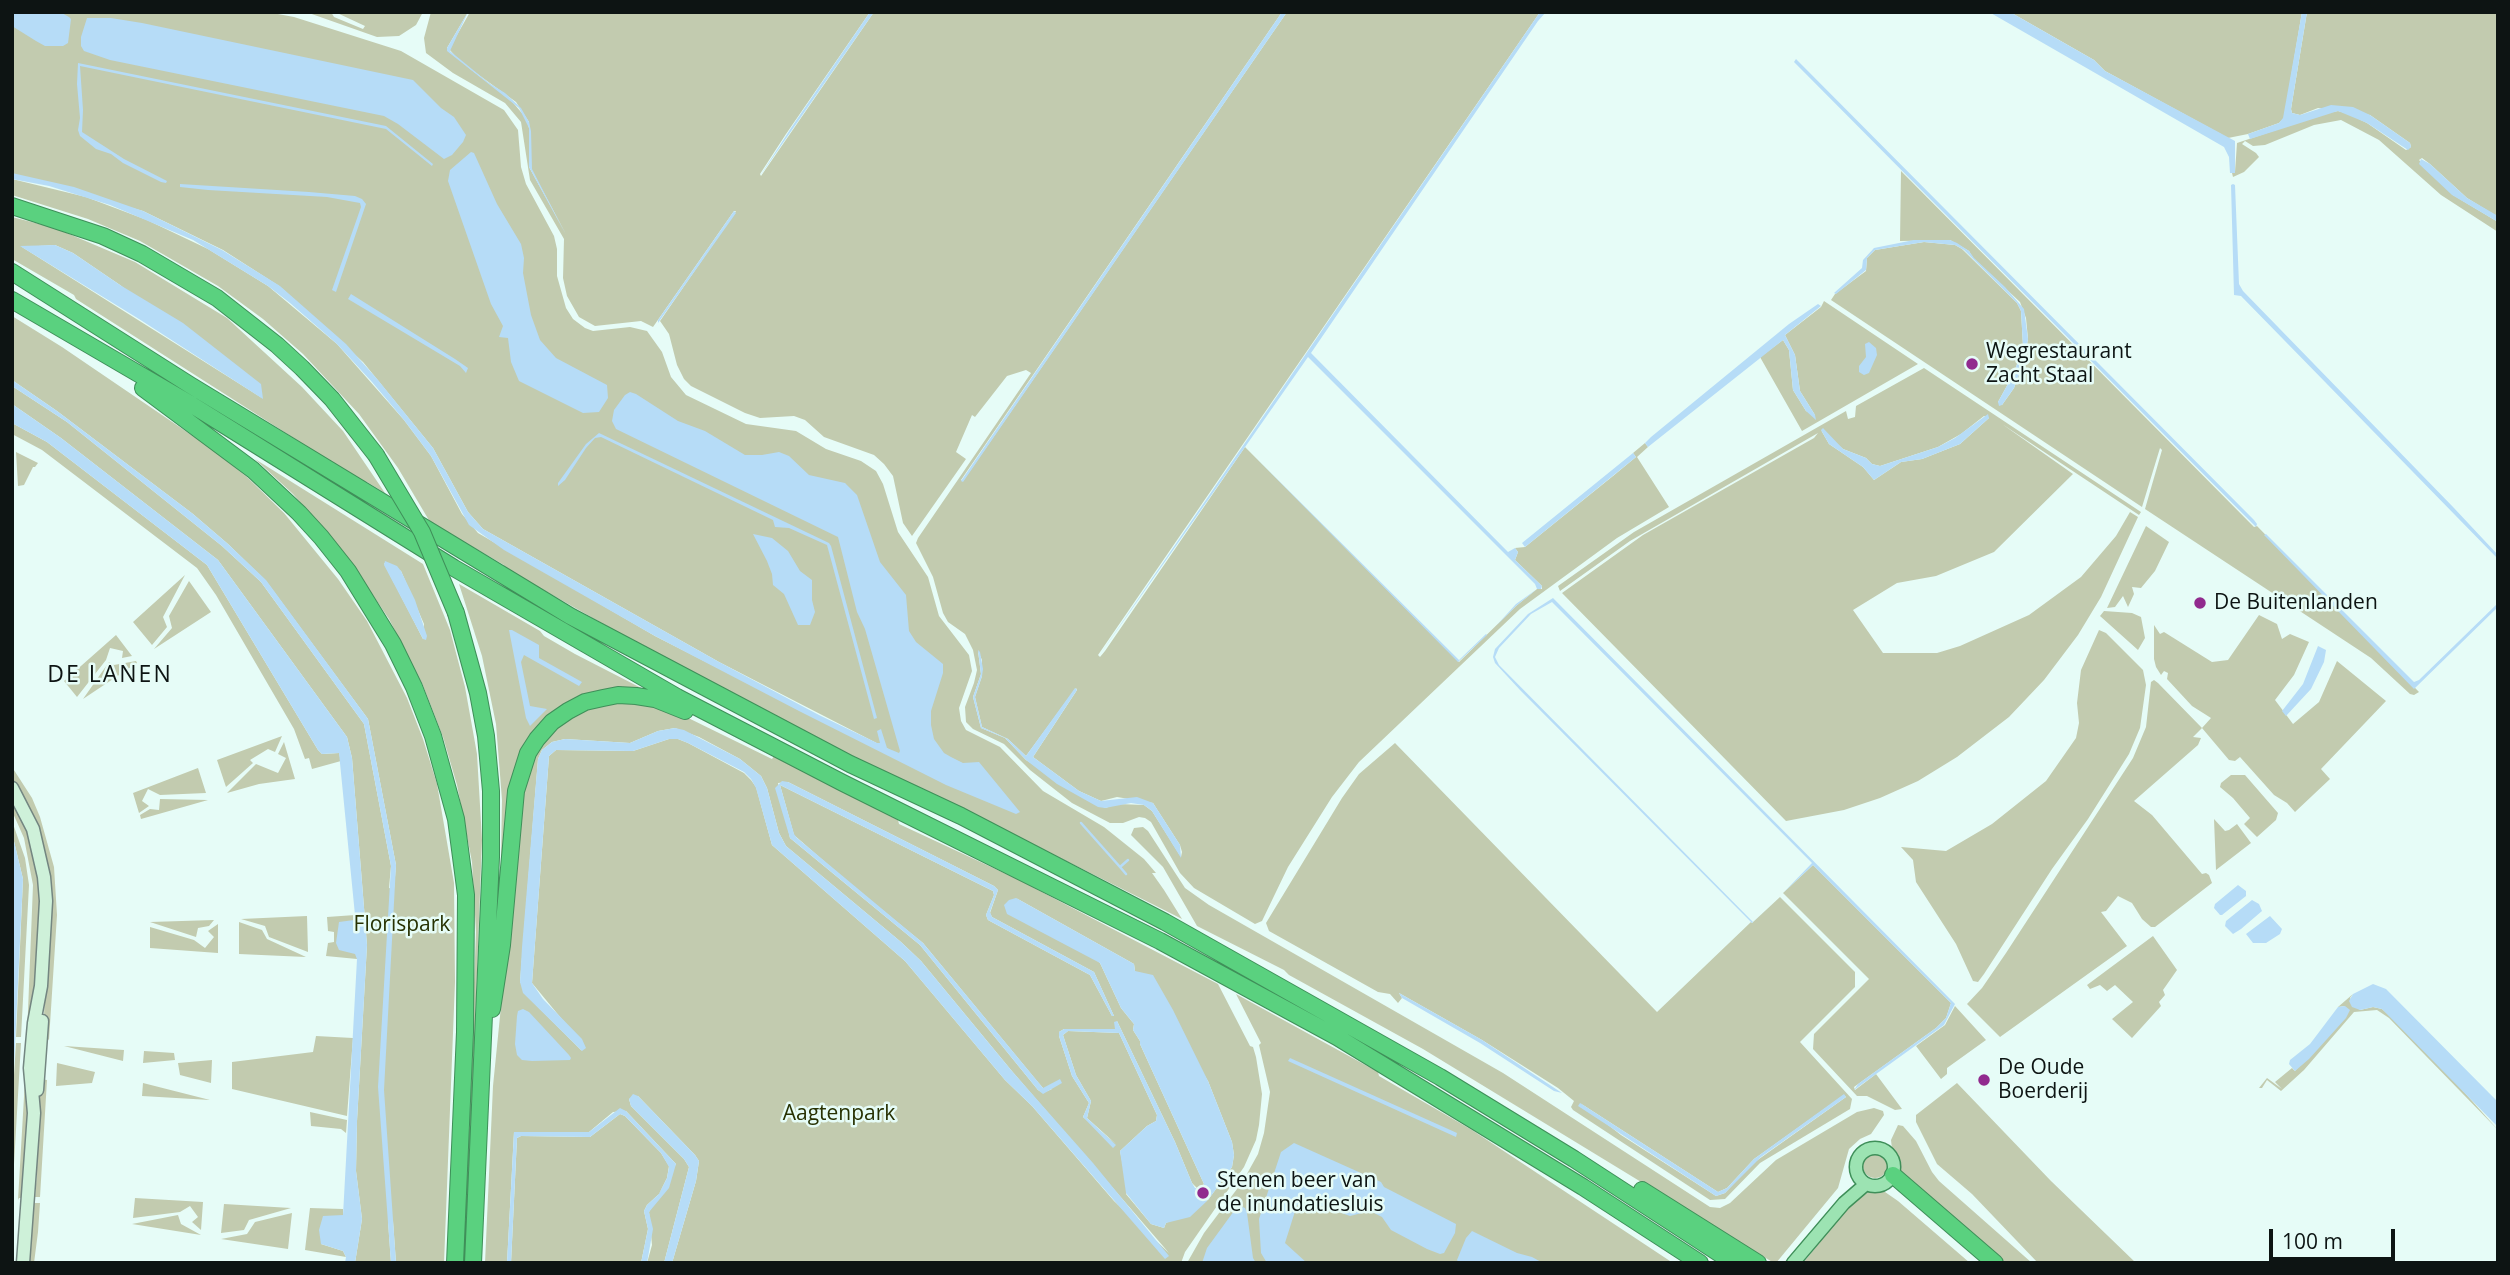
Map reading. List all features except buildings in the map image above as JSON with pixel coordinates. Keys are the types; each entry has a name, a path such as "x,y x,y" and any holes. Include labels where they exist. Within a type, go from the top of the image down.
{"highway":[{"path":"12,206 103,236 142,254 217,298 277,345 332,399 376,455 422,532 456,613 478,693 486,736 491,791 491,857 473,1263"},
{"path":"12,272 200,391 570,616 849,764 961,816 1165,922 1378,1040 1574,1158 1734,1263"},
{"path":"12,300 192,405 454,568 677,697 1160,942 1326,1030 1537,1158 1700,1263"},
{"path":"92,347 127,376 226,447 299,513 348,571 376,615 393,644 424,711 446,777 466,895 465,1018 455,1263"},
{"path":"481,1059 497,982 516,791 528,753 537,739 552,722 568,711 586,702 618,695 655,699 760,740"},
{"path":"1574,1158 1613,1173 1758,1263"},
{"path":"1890,1179 1981,1263"},
{"path":"1890,1179 1995,1263"}],"main road":[{"path":"12,788 33,829 44,877 46,901 41,986 30,1068 34,1112 23,1263"},
{"path":"1881,1148 1892,1156 1894,1163 1890,1179 1880,1186 1862,1180 1856,1164 1858,1157 1868,1149 1881,1148"},
{"path":"1793,1263 1862,1180"}],"green space":[{"path":"12,12 267,12 294,17 401,51 504,110 518,130 521,167 526,184 554,236 557,276 566,308 573,319 593,331 630,327 647,331 662,352 671,377 686,395 746,424 796,431 826,449 861,461 876,471 883,484 898,532 928,577 939,616 969,655 972,671 959,708 966,730 1000,747 1043,791 1104,827 1144,859 1156,873 1152,873 1182,919 801,731 656,654 430,522 398,468 359,414 303,354 263,319 218,286 140,241 88,219 12,195 12,179 86,197 147,220 208,249 268,286 337,344 404,420 431,456 462,514 478,533 655,636 932,777 894,752 719,662 483,529 468,512 433,448 363,362 279,286 223,250 143,211 12,174"},
{"path":"306,12 331,12 334,17 363,29 365,26 335,12 423,12 416,25 399,36 377,37"},
{"path":"431,12 468,12 447,48 457,58 449,49 470,12 870,12 786,134 761,176 874,12 1282,12 961,480 963,481 1287,12 1540,12 1098,655 1100,657 1105,651 1245,447 1459,662 1516,606 1537,589 1542,589 1515,560 1518,552 1515,548 1525,547 1613,476 1636,457 1633,453 1645,443 1648,447 1637,457 1669,507 1617,538 1520,609 1359,762 1332,797 1288,867 1262,921 1255,924 1194,888 1180,873 1151,822 1139,817 1123,823 1110,823 1072,803 1030,770 1004,744 973,729 966,722 965,707 977,670 973,650 965,634 948,622 943,613 933,577 916,543 1031,373 1026,370 1007,376 975,417 972,415 956,452 966,459 912,536 903,523 893,476 874,455 824,437 805,420 794,416 760,418 745,413 691,386 684,379 677,365 669,334 660,321 736,211 653,327 641,321 595,326 579,317 567,296 563,278 564,239 530,180 521,122 505,103 453,73 426,53 424,38","holes":["465,65 516,102 529,122 531,169 566,234 529,167 529,128 526,118 510,99","978,651 982,660 982,676 975,697 982,727 1008,739 1026,756 1076,688 1033,757 1079,791 1101,801 1117,797 1153,803 1180,845 1181,857 1152,811 1144,805 1118,804 1105,808 1026,760 1005,738 981,728 973,697 981,674"]},
{"path":"2010,12 2302,12 2284,118 2279,123 2228,138 2105,71 2094,60"},
{"path":"2307,12 2498,12 2498,217 2467,198 2422,158 2419,160 2453,195 2498,222 2498,232 2441,195 2379,140 2341,120 2314,125 2265,145 2253,146 2245,141 2242,144 2259,157 2244,172 2233,177 2237,143 2338,111 2367,123 2406,150 2411,147 2410,143 2370,115 2318,108 2300,115 2292,113"},
{"path":"1901,171 2254,527 2257,526 2419,692 2410,694 2371,658 2145,509 2162,450 2160,448 2142,507 1831,300 1866,271 1867,258 1875,250 1924,242 1955,245 2017,303 2021,311 2023,346 2014,373 1998,402 2002,405 2014,388 2024,361 2028,339 2026,318 2020,302 1973,258 1969,251 1950,240 1900,241"},
{"path":"12,217 55,228 135,262 227,318 302,387 343,431 385,493 361,481 76,299 74,295 12,259","holes":["55,245 73,253 120,285 262,398 22,247"]},
{"path":"1824,301 1918,364 1802,431 1760,357 1783,340 1789,350 1793,390 1806,411 1815,415 1800,391 1795,355 1785,335 1821,307"},
{"name":"Florispark","path":"12,316 209,447 247,477 284,513 338,579 367,621 407,698 437,784 454,883 455,982 444,1263 396,1263 393,1221 388,1221 391,1263 355,1263 362,1219 356,1171 367,945 352,758 347,737 218,560 61,438 12,404 12,386 67,422 222,546 261,582 364,724 391,866 389,888 394,889 396,865 368,719 266,581 228,544 193,514 12,380"},
{"path":"1924,368 2141,512 2139,515 2002,424 2073,474 1994,552 1936,576 1897,583 1853,610 1883,653 1937,653 1960,646 2029,615 2081,577 2116,536 2130,512 2138,517 2101,597 2078,635 2044,680 2009,717 1957,757 1918,781 1880,798 1844,810 1786,821 1562,593 1643,535 1814,438 1818,433 1630,541 1560,591 1558,586 1634,532 1846,411 1848,419 1855,417 1856,406","holes":["1984,416 1989,418 1960,444 1922,459 1901,462 1874,480 1863,467 1829,444 1821,430 1843,449 1880,466 1938,447"]},
{"path":"12,423 47,442 207,565 318,750 322,754 339,753 341,761 312,769 309,758 305,759 294,729 216,595 197,568 42,450 12,434"},
{"path":"16,452 38,463 24,485 18,486"},
{"path":"255,459 423,564 450,630 465,687 477,754 482,840 466,1263 463,1263 476,932 472,862 457,785 443,737 422,683 389,619 343,551 293,494","holes":["384,563 401,571 424,624 423,639"]},
{"path":"2146,526 2169,542 2155,571 2141,588 2132,587 2134,594 2128,607 2123,596 2115,607 2107,608"},
{"path":"185,575 163,617 167,627 152,645 133,622"},
{"path":"189,581 211,612 154,649 172,628 169,616"},
{"path":"459,584 575,654 647,691 611,691 534,736 500,915 502,800 496,724 482,656"},
{"path":"2104,611 2132,613 2141,617 2145,638 2138,650 2100,616"},
{"path":"2259,615 2277,624 2282,639 2290,634 2309,642 2294,675 2275,700 2293,724 2319,702 2337,661 2386,701 2321,769 2330,779 2295,812 2274,795 2240,757 2235,761 2229,760 2202,728 2211,718 2192,706 2167,679 2168,673 2164,671 2161,675 2156,667 2154,625 2160,634 2164,632 2212,662 2228,660"},
{"path":"2099,630 2106,633 2143,670 2146,685 2140,728 2129,754 2088,819 1984,974 1978,982 1973,981 1956,944 1916,882 1913,860 1901,847 1946,851 1992,824 2046,781 2076,738 2081,670"},
{"path":"116,635 132,656 122,658 123,651 110,648 106,660 77,697 64,681"},
{"path":"109,662 114,665 137,663 83,699"},
{"path":"2154,680 2158,683 2202,728 2193,737 2201,738 2198,745 2134,801 2152,815 2202,874 2209,875 2212,883 2155,927 2142,919 2132,903 2118,896 2106,911 2101,912 2127,946 2000,1037 1967,1004 1982,988 2006,953 2133,758 2146,727 2151,682"},
{"name":"Aagtenpark","path":"636,701 674,711 772,759 774,756 898,820 899,824 1019,880 1218,984 1256,1057 1262,1094 1259,1125 1256,1140 1244,1167 1185,1252 1181,1263 672,1263 696,1181 699,1161 638,1096 629,1099 631,1106 689,1167 664,1263 647,1263 652,1245 649,1212 676,1164 626,1111 613,1112 589,1132 514,1132 507,1263 485,1263 493,1086 523,787 528,768 541,744 558,726 581,711 604,703","holes":["675,728 699,737 740,759 761,776 767,788 779,833 786,846 921,961 1169,1253 1114,1201 1032,1106 1005,1080 905,961 772,845 756,787 751,780 744,773 678,739 669,739 633,751 556,750 549,756 532,983 565,1023 582,1051 539,1008 520,982 538,759 542,750 552,742 565,739 630,743 658,731","788,782 994,886 998,890 990,913 992,917 1094,972 1114,1016 1090,975 988,920 986,915 993,891 780,785 794,835 923,943 1043,1088 1052,1089 1043,1093 1038,1090 920,945 790,838 778,783","1016,898 1134,964 1135,971 1208,1081 1232,1142 1232,1167 1208,1200 1166,1223 1164,1228 1151,1224 1126,1194 1128,1191 1120,1151 1156,1121 1157,1115 1119,1033 1068,1031 1063,1035 1076,1075 1091,1101 1087,1118 1116,1144 1083,1117 1089,1103 1072,1076 1059,1036 1059,1032 1064,1029 1115,1029 1117,1021 1192,1183 1199,1190 1204,1184 1133,1030 1134,1024 1121,1008 1100,963"]},
{"path":"282,736 275,752 268,749 250,760 253,763 226,787 217,760"},
{"path":"284,742 295,779 259,784 227,793 256,764 278,773 286,758 278,754"},
{"path":"1395,743 1657,1012 1780,897 1855,972 1855,987 1800,1042 1852,1099 1850,1109 1760,1163 1725,1199 1710,1200 1573,1110 1571,1107 1574,1101 1558,1088 1482,1040 1399,993 1402,998 1398,1003 1390,994 1378,992 1269,931 1266,923 1359,774","holes":["1844,1095 1846,1097 1752,1164 1725,1193 1716,1196 1621,1135 1580,1103 1718,1192 1727,1188 1754,1159"]},
{"path":"12,767 32,798 40,817 54,867 57,915 49,1040 43,1035 50,895 23,797 12,779"},
{"path":"198,768 206,793 160,795 148,789 142,801 149,806 139,813 133,793"},
{"path":"2231,775 2245,775 2278,813 2276,820 2257,837 2244,824 2250,818 2220,787"},
{"path":"12,795 28,828 41,889 37,994 27,1036 33,885 24,838 12,811"},
{"path":"160,799 208,800 141,819 140,815 150,809 159,810"},
{"path":"2214,819 2225,831 2237,824 2251,843 2216,870"},
{"path":"12,821 25,858 29,885 21,1037 16,1037 23,879 12,833"},
{"path":"1143,827 1185,888 1209,905 1503,1073 1710,1207 1720,1208 1730,1203 1776,1160 1857,1112 1874,1108 1883,1111 1884,1115 1871,1134 1849,1149 1838,1188 1774,1263 1423,1049 1284,970 1197,926 1163,867 1131,835 1134,828"},
{"path":"1813,865 1951,1003 1946,1018 1936,1028 1854,1087 1855,1090 1876,1074 1902,1109 1895,1110 1867,1096 1857,1096 1813,1049 1814,1034 1869,979 1783,893"},
{"path":"355,915 357,959 326,956 328,943 334,942 334,932 328,931 327,917"},
{"path":"307,916 308,952 269,937 265,926 241,919"},
{"path":"214,920 209,926 198,928 196,937 150,922"},
{"path":"239,922 262,930 267,939 306,957 239,954"},
{"path":"218,924 218,953 150,948 150,927 194,940 205,948 214,937 208,931"},
{"path":"2153,936 2177,970 2163,990 2165,995 2159,1002 2161,1006 2132,1038 2112,1019 2133,1002 2115,985 2107,991 2100,985 2090,989 2087,985"},
{"path":"1236,994 1378,1072 1379,1076 1472,1130 1673,1263 1187,1263 1204,1233 1243,1181 1258,1154 1264,1133 1270,1092 1259,1045 1261,1043"},
{"path":"2353,994 2350,998 2360,1010 2373,1007 2382,1009 2390,1016 2449,1075 2498,1130 2389,1018 2377,1010 2354,1012 2304,1070 2281,1091 2267,1080 2262,1088 2259,1088 2267,1078 2282,1089 2275,1082 2292,1068 2295,1071 2345,1006 2338,1007"},
{"path":"1955,1006 1986,1040 1947,1068 1947,1074 1941,1079 1916,1046 1945,1025"},
{"path":"316,1036 353,1038 347,1116 232,1089 232,1062 313,1052"},
{"path":"16,1043 21,1043 12,1199 12,1107"},
{"path":"27,1045 29,1107 24,1198 18,1200"},
{"path":"64,1046 124,1050 123,1061"},
{"path":"144,1051 174,1053 175,1060 143,1063"},
{"path":"212,1060 211,1083 180,1075 178,1063"},
{"path":"57,1063 95,1072 92,1083 56,1086"},
{"path":"40,1079 47,1080 40,1197 35,1197 37,1172 34,1171"},
{"path":"143,1083 210,1100 142,1096"},
{"path":"1957,1083 2051,1181 2136,1263 2038,1263 1972,1194 1937,1164 1916,1122 1916,1115"},
{"path":"310,1112 347,1120 346,1133 341,1129 311,1126"},
{"path":"620,1114 661,1153 669,1166 667,1178 659,1194 644,1211 648,1229 641,1263 511,1263 517,1138 590,1137"},
{"path":"1898,1125 1903,1126 1916,1141 1939,1181 2032,1263 2003,1263 1899,1171 1891,1140"},
{"path":"1875,1154 1883,1158 1887,1166 1883,1174 1875,1178 1867,1174 1863,1166 1867,1158"},
{"path":"1870,1191 1885,1192 1898,1201 1970,1263 1803,1263 1853,1202"},
{"path":"135,1198 203,1202 201,1230 192,1222 198,1217 190,1206 180,1212 133,1218"},
{"path":"33,1203 40,1203 38,1232 34,1263 27,1263"},
{"path":"224,1204 291,1208 249,1220 244,1230 221,1233"},
{"path":"310,1208 343,1209 343,1216 321,1244 343,1251 346,1257 305,1250"},
{"path":"292,1213 288,1249 221,1239 247,1234 255,1222"},
{"path":"178,1215 181,1224 201,1235 132,1224"}],"water":[{"path":"12,12 60,12 71,19 68,43 63,46 45,46 12,26"},
{"path":"468,12 450,51 521,108 531,131 532,169 566,235 529,167 529,128 519,108 447,51"},
{"path":"870,12 874,12 760,176 791,128"},
{"path":"1282,12 1287,12 963,482 961,481"},
{"path":"1540,12 1546,12 1311,353 1508,552 1515,548 1518,552 1515,560 1542,586 1537,589 1308,357 1099,656"},
{"path":"1989,12 2010,12 2094,60 2105,71 2235,141 2235,173 2230,173 2229,157 2224,147"},
{"path":"2302,12 2307,12 2292,113 2300,115 2331,105 2353,107 2370,115 2410,143 2408,150 2367,123 2338,111 2250,139 2248,134 2279,123 2283,118"},
{"path":"87,18 111,18 142,23 413,80 454,117 466,135 452,155 444,159 384,116 110,60 84,51 81,46"},
{"path":"1796,59 2254,520 2256,527 1794,62"},
{"path":"78,63 386,126 433,164 432,166 386,129 80,66 82,132 124,159 167,181 161,182 111,154 96,149 80,136"},
{"path":"471,152 474,153 497,204 521,244 531,315 540,340 556,358 607,385 608,398 599,412 583,413 519,381 511,362 508,338 499,337 503,326 491,304 448,181 450,170"},
{"path":"2421,159 2467,198 2498,216 2498,222 2452,195 2419,164"},
{"path":"12,173 74,187 143,211 222,250 280,286 346,344 378,380 433,448 468,512 483,529 819,715 877,743 880,743 877,731 881,729 887,748 899,753 838,537 616,429 612,421 614,410 630,392 678,421 705,431 745,455 779,452 789,456 809,475 845,483 857,495 880,562 906,595 909,631 916,642 943,664 943,673 931,711 934,739 944,753 951,757 963,763 979,762 1020,812 1016,814 946,785 799,711 655,636 504,550 469,525 431,456 372,382 337,344 268,286 193,240 110,205 49,186 12,179"},
{"path":"180,184 309,192 362,199 366,204 336,292 332,290 361,207 360,203 327,197 208,190 180,187"},
{"path":"2233,184 2239,284 2243,291 2454,508 2498,555 2498,559 2241,296 2234,295"},
{"path":"734,211 736,213 658,323 658,320"},
{"path":"1914,240 1950,240 1957,243 1969,251 2024,309 2028,339 2024,361 2014,388 2002,405 1999,406 1998,402 2014,373 2023,346 2021,311 2017,303 1964,250 1955,245 1924,242 1875,250 1867,258 1866,270 1834,293 1862,268 1863,260 1874,248"},
{"path":"55,245 73,253 183,323 261,384 263,399 20,246"},
{"path":"351,294 455,359 468,368 466,373 460,366 348,299"},
{"path":"1818,304 1821,306 1785,335 1795,355 1800,391 1816,420 1806,411 1793,390 1789,350 1783,340 1648,447 1645,443 1651,437 1789,324"},
{"path":"1869,342 1876,348 1877,355 1869,373 1864,375 1859,372 1859,366 1866,357 1865,344"},
{"path":"12,380 193,514 266,580 368,719 396,865 384,1090 396,1263 391,1263 378,1087 391,866 364,724 261,582 222,546 67,422 12,386"},
{"path":"12,404 61,438 218,560 347,737 352,758 367,945 356,1171 362,1219 355,1263 345,1263 343,1251 321,1244 319,1230 323,1216 343,1215 357,959 355,954 339,950 336,943 339,922 354,920 355,915 339,753 322,754 318,750 207,565 47,442 12,423"},
{"path":"1988,414 1989,418 1960,444 1922,459 1901,462 1874,480 1863,467 1829,444 1821,430 1823,428 1843,449 1880,466 1938,447"},
{"path":"599,433 829,543 877,718 874,719 827,545 789,528 775,527 773,520 601,437 595,438 586,448 558,486 586,444"},
{"path":"1633,453 1636,457 1525,547 1522,543"},
{"path":"1254,456 1459,660 1487,635 1458,662"},
{"path":"753,534 772,538 788,551 800,571 812,580 815,612 810,625 798,625 784,594 773,585 767,561"},
{"path":"2266,534 2414,682 2498,603 2498,607 2414,689 2264,535"},
{"path":"385,561 397,566 401,571 415,600 426,640 423,639 384,565"},
{"path":"1537,589 1516,606 1496,626 1516,604"},
{"path":"1553,598 1955,1004 1944,1025 1854,1090 1858,1084 1936,1028 1946,1018 1951,1003 1813,865 1784,892 1812,863 1552,602 1531,614 1499,648 1495,657 1499,665 1753,922 1780,898 1752,923 1520,690 1495,663 1493,657 1495,649 1528,614"},
{"path":"509,630 539,645 539,658 582,682 579,686 524,655 521,662 530,706 547,709 530,726 526,718"},
{"path":"2318,646 2326,650 2324,662 2311,689 2286,716 2282,711 2303,684"},
{"path":"978,650 983,669 975,697 982,727 1008,739 1026,756 1075,688 1077,690 1033,757 1079,791 1101,801 1137,797 1153,803 1180,845 1181,858 1152,811 1144,805 1131,803 1098,807 1057,784 1026,760 1005,738 981,728 973,697 981,674"},
{"path":"675,728 740,759 761,776 767,788 779,833 786,846 921,961 1169,1256 1165,1259 1032,1106 1005,1080 905,961 772,845 751,779 744,772 688,743 669,739 633,751 556,750 549,756 532,983 543,999 582,1039 586,1048 582,1051 523,993 520,982 522,947 538,759 542,750 552,742 565,739 630,743 658,731"},
{"path":"782,781 994,886 998,890 990,912 992,917 1094,972 1114,1016 1090,975 988,920 986,915 993,891 780,785 797,838 923,943 1043,1088 1060,1079 1062,1083 1043,1094 1038,1090 920,945 790,838 775,788"},
{"path":"12,833 23,879 12,1107"},
{"path":"2238,885 2246,891 2246,896 2220,915 2214,908 2215,904"},
{"path":"1016,898 1134,964 1135,971 1153,975 1208,1081 1232,1142 1232,1167 1208,1200 1201,1188 1204,1184 1133,1030 1134,1024 1121,1008 1100,963 1007,914 1004,905"},
{"path":"2252,900 2259,904 2262,911 2233,934 2225,926 2226,921"},
{"path":"2270,916 2282,929 2280,934 2266,943 2253,943 2246,934"},
{"path":"2373,984 2386,989 2498,1102 2498,1127 2382,1009 2373,1007 2360,1010 2352,1007 2349,1001 2353,994"},
{"path":"1399,993 1482,1040 1562,1093 1554,1091 1480,1043 1402,998"},
{"path":"2345,1006 2350,1010 2346,1018 2295,1071 2289,1064 2290,1060 2310,1044 2338,1007"},
{"path":"523,1009 529,1012 569,1055 570,1060 532,1061 522,1060 517,1055 517,1016 518,1011"},
{"path":"1117,1021 1192,1183 1195,1188 1200,1189 1207,1201 1190,1217 1166,1223 1164,1228 1151,1224 1126,1193 1120,1151 1156,1121 1157,1115 1119,1033 1068,1031 1063,1035 1076,1075 1091,1101 1087,1118 1116,1145 1113,1148 1083,1117 1089,1103 1072,1076 1059,1036 1059,1032 1064,1029 1115,1029 1114,1022"},
{"path":"1290,1058 1457,1133 1456,1137 1288,1061"},
{"path":"633,1094 638,1096 699,1161 696,1181 672,1263 664,1263 689,1167 631,1106 629,1099"},
{"path":"1844,1094 1846,1097 1761,1157 1725,1193 1716,1196 1578,1106 1580,1103 1718,1192 1727,1188 1754,1159"},
{"path":"620,1108 626,1111 676,1164 669,1188 649,1212 653,1229 647,1263 641,1263 648,1229 644,1211 659,1194 669,1167 661,1153 620,1114 590,1137 517,1138 511,1263 507,1263 514,1132 589,1132"},
{"path":"1294,1143 1381,1182 1384,1187 1456,1224 1455,1233 1444,1253 1427,1249 1391,1230 1382,1217 1370,1211 1350,1216 1305,1200 1297,1205 1285,1243 1307,1263 1267,1263 1261,1253 1259,1219 1281,1152"},
{"path":"1240,1206 1245,1208 1247,1213 1256,1263 1202,1263 1207,1248"},
{"path":"1472,1231 1543,1263 1459,1263 1457,1260 1466,1238"}],"waterway":[{"path":"1081,823 1120,867 1128,860"},
{"path":"1120,867 1126,874"}],"place":[{"name":"Wegrestaurant Zacht Staal","path":"1972,364"},
{"name":"De Buitenlanden","path":"2200,603"},
{"name":"De Oude Boerderij","path":"1984,1080"},
{"name":"Stenen beer van de inundatiesluis","path":"1203,1193"}],"district":[{"name":"DE LANEN","path":"110,675"}]}
